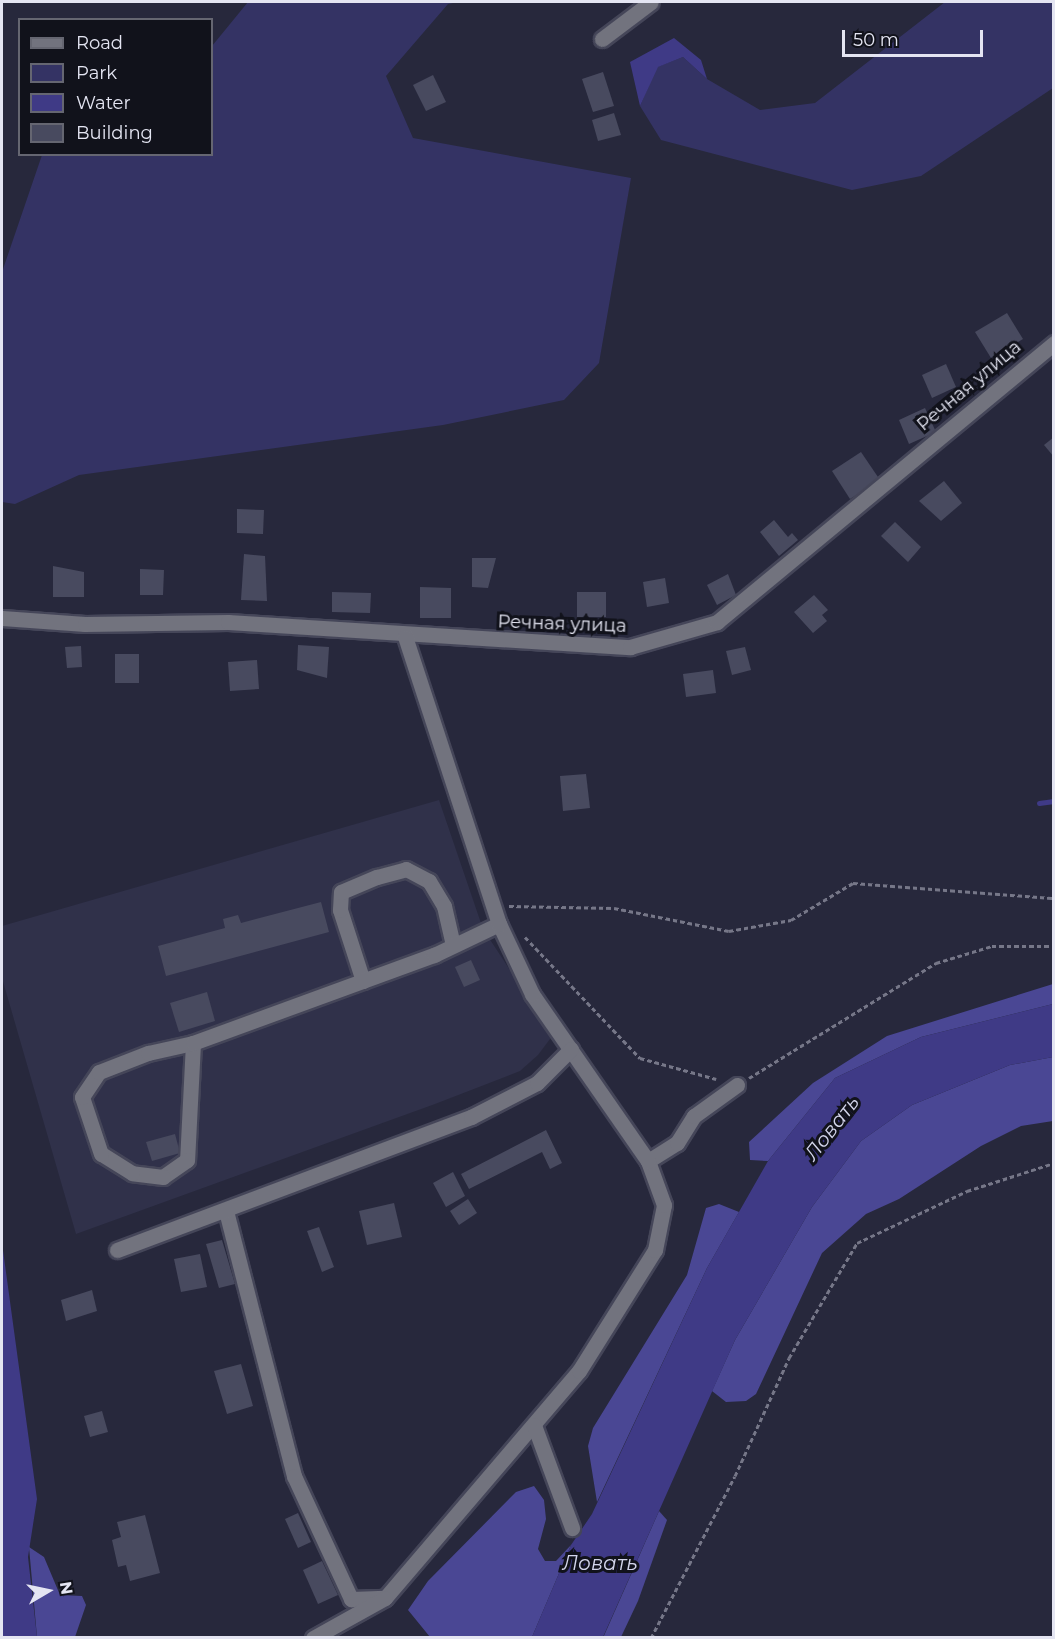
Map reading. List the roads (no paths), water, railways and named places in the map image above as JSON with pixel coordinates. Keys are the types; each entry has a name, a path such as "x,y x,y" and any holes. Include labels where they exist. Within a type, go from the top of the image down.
{"street":[{"path":"602,39 651,2"},
{"name":"Речная улица","path":"2,618 85,624 228,622 405,637 630,647 717,622 1053,343"},
{"path":"313,1638 385,1599 579,1371 655,1250 664,1205 648,1161 532,994 499,924 405,637"},
{"path":"363,981 340,910 341,892 377,877 406,869 429,881 444,906 453,945"},
{"path":"193,1043 187,1160 163,1177 132,1173 101,1154 82,1097 99,1072 148,1053 193,1043 363,981 499,924"},
{"path":"117,1250 471,1117 537,1083 571,1049"},
{"path":"648,1161 677,1143 694,1116 737,1085"},
{"path":"226,1210 294,1476 351,1599 385,1599"},
{"path":"534,1425 572,1528"}],"water":[{"path":"674,38 701,60 707,79 683,57 658,67 640,106 630,62"},
{"name":"Ловать","path":"1053,1004 1053,1057 1010,1065 912,1105 861,1141 812,1207 735,1340 603,1637 532,1637 571,1545 592,1514 707,1268 768,1161 835,1078 921,1037"},
{"path":"2,1243 37,1499 28,1557 37,1637 2,1637"}],"waterway":[{"path":"1039,803 1054,801"}]}
